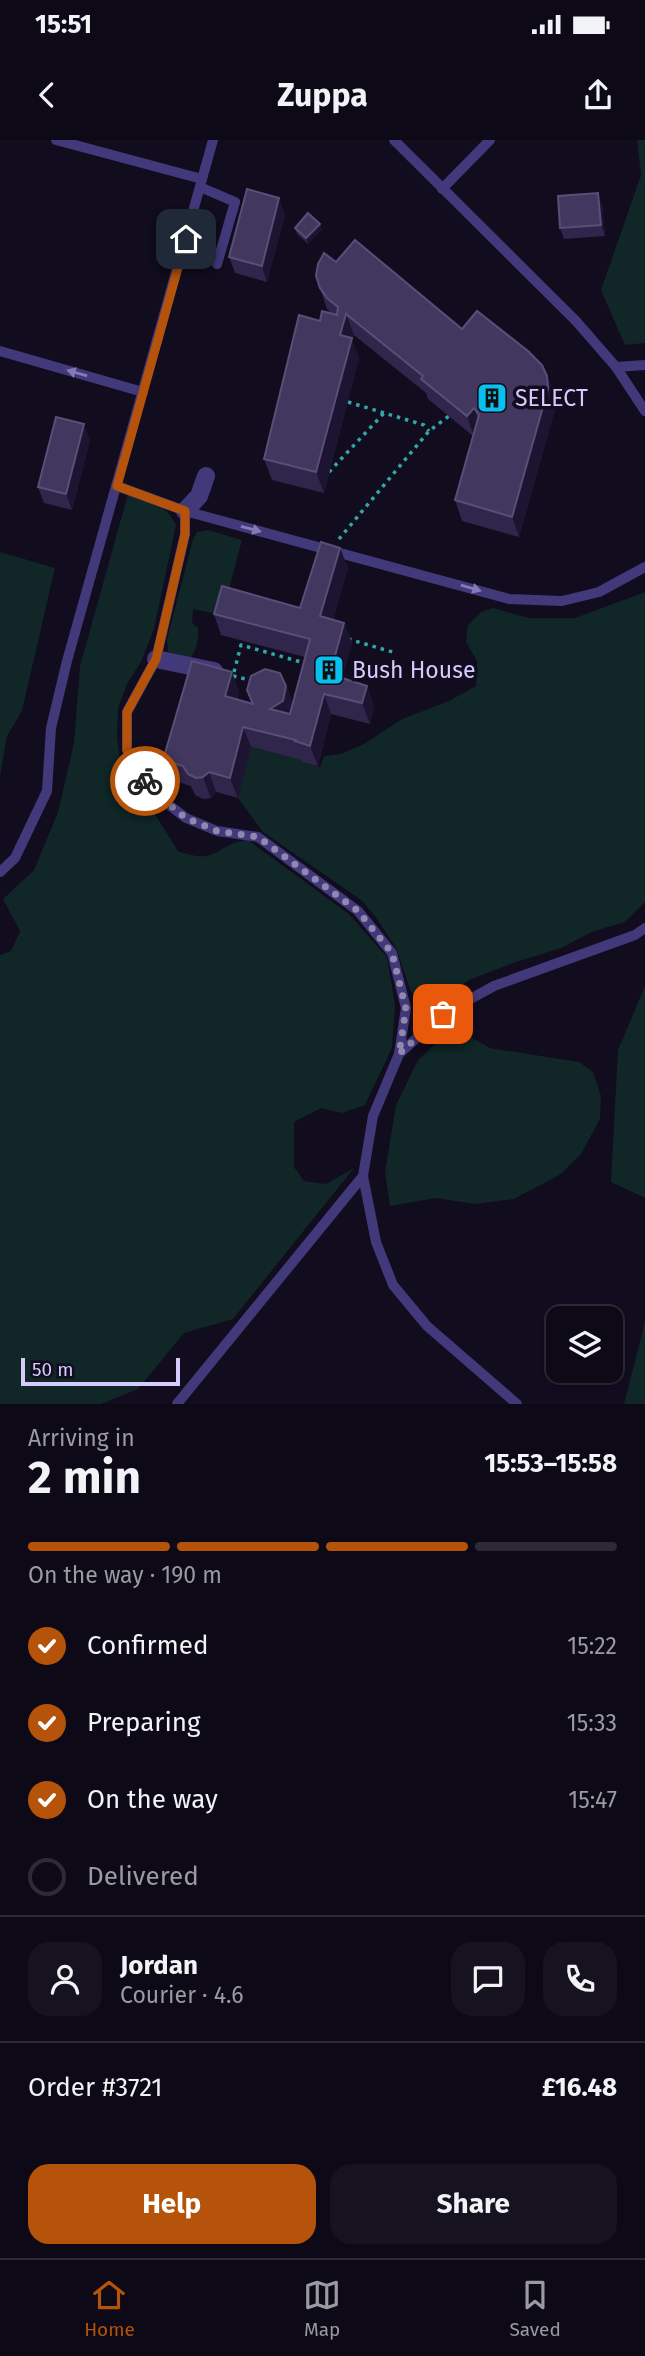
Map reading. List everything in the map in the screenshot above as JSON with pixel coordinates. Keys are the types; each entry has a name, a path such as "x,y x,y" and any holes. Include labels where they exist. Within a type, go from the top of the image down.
{"street":[{"path":"185,511 199,496 206,476"},
{"path":"156,659 214,671"}],"lane":[{"path":"56,140 201,183 235,202 217,264"},
{"path":"0,872 15,858 47,791 51,728 67,661 213,140"},
{"path":"394,140 576,321 616,367 645,411"},
{"path":"442,189 491,140"},
{"path":"0,351 143,392"},
{"path":"616,367 645,365"},
{"path":"117,486 185,511 509,599 562,601 599,592 645,567"},
{"path":"185,511 185,534 156,659 127,712 127,750 144,779 160,797 186,818 217,831 258,837 358,911 392,953 406,1009 399,1054 373,1116 363,1176 376,1242 393,1285 427,1326 517,1404"},
{"path":"399,1054 443,1014 494,986 635,935 645,928"},
{"path":"177,1404 363,1176"}],"path":[{"path":"348,402 424,425 429,430"},
{"path":"329,472 384,413"},
{"path":"335,551 340,536 429,430 449,416"},
{"path":"340,637 396,653"},
{"path":"233,676 241,645 311,664 308,674"},
{"path":"214,671 256,682"}],"green space":[{"path":"637,140 645,140 645,343 625,345 601,290 641,175"},
{"path":"128,494 162,508 176,525 154,629 118,708 117,737 120,758 178,851 206,856 234,843 248,840 349,914 387,957 395,1005 392,1048 365,1105 342,1113 321,1108 294,1122 294,1167 304,1181 326,1184 354,1168 233,1319 184,1333 138,1389 101,1404 0,1404 0,955 11,951 20,931 3,899 34,870 58,812 74,743 80,666"},
{"path":"208,530 242,540 222,615 193,609 192,623 198,628 197,641 189,660 182,660 168,652 167,639 193,539 197,532"},
{"path":"0,552 55,568 22,711 7,736 0,777"},
{"path":"645,592 645,902 625,922 594,931 561,948 469,980 440,1000 426,1002 411,992 396,948 361,900 263,832 238,798 251,747 320,767 324,756 341,754 364,744 402,719 449,701 476,686 477,661 466,642 468,625 481,612 493,608 529,618 575,618"},
{"path":"645,986 645,1198 611,1182 618,1050"},
{"path":"464,1033 490,1048 579,1062 593,1072 601,1096 600,1119 581,1154 561,1174 514,1199 475,1204 436,1198 390,1206 385,1172 396,1105 418,1060 445,1035"},
{"path":"645,1318 645,1404 624,1404 643,1330"}],"building":[{"path":"247,189 279,198 262,266 229,257"},
{"path":"598,193 601,225 560,228 558,196"},
{"path":"308,213 320,224 306,238 295,228"},
{"name":"SELECT","path":"355,240 462,329 477,311 542,365 547,376 548,389 512,517 455,500 479,415 474,408 467,416 421,379 423,376 346,314 340,335 352,338 316,472 264,459 299,315 320,321 322,311 337,315 338,307 320,288 316,276 318,264 324,253 336,262"},
{"path":"56,417 84,424 66,494 38,487"},
{"path":"321,542 340,548 320,616 344,623 330,674 367,686 362,703 324,694 310,746 243,727 230,778 209,772 196,778 188,774 183,766 163,760 192,661 232,672 225,696 253,704 247,690 251,676 265,669 280,673 286,686 283,701 270,709 290,714 310,639 214,614 222,586 300,608"}],"way so far":[{"path":"145,781 186,818 217,831 258,837 358,911 392,953 406,1009 399,1054 443,1014"}],"place":[{"name":"SELECT","path":"492,398"},
{"name":"Bush House","path":"329,670"}],"route":[{"path":"145,781 127,750 127,712 156,659 185,534 185,511 117,486 186,239"}]}
